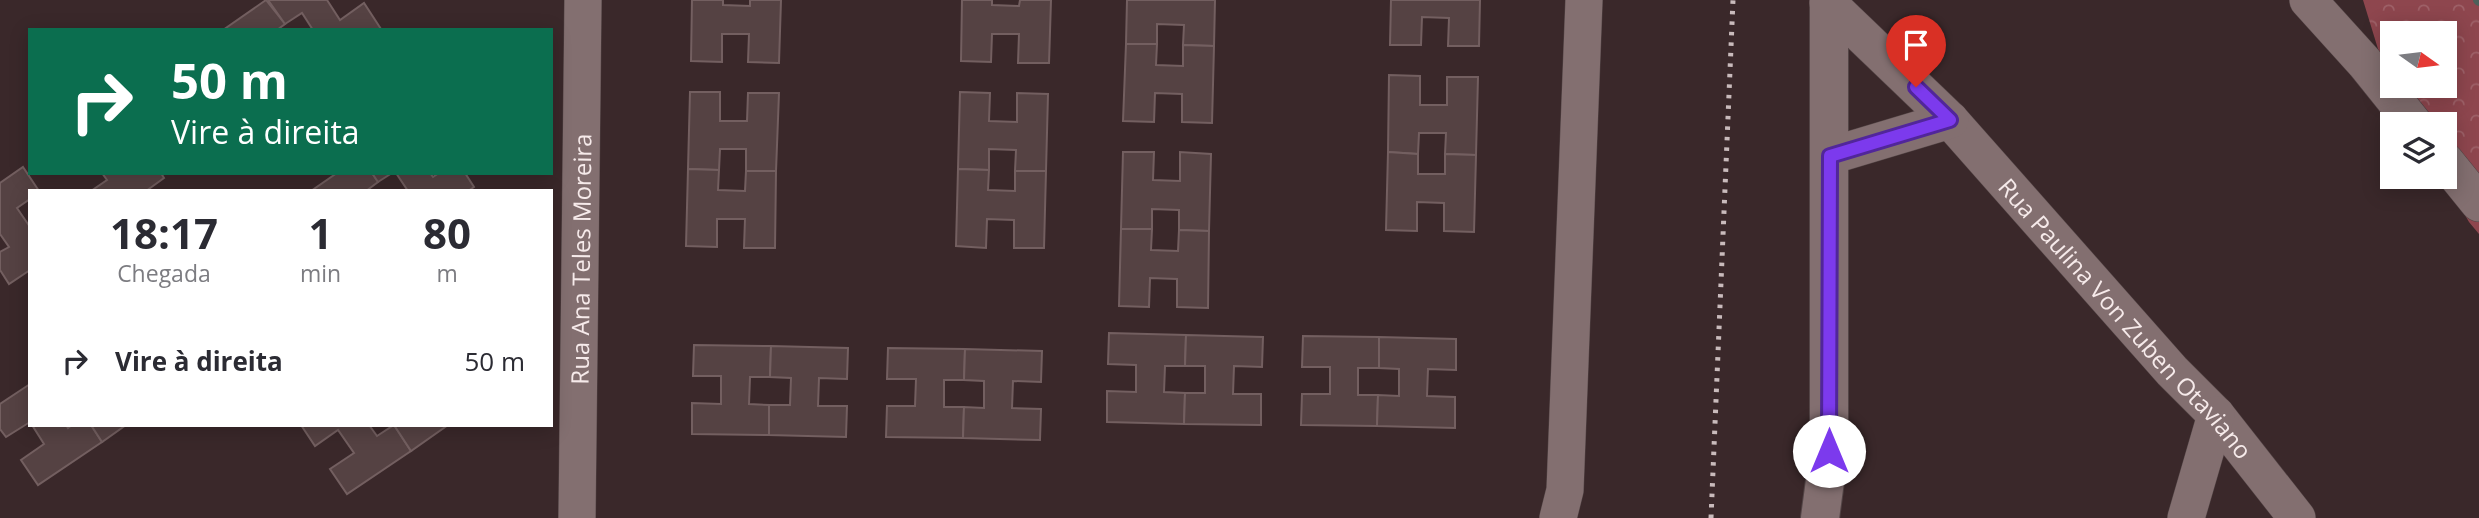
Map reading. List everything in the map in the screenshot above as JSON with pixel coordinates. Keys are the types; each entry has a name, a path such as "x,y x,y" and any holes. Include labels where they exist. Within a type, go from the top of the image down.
{"street":[{"name":"Rua Ana Teles Moreira","path":"577,518 583,0"},
{"path":"1558,518 1565,490 1584,0"},
{"path":"2308,0 2365,63 2404,112"},
{"path":"1820,518 1829,451 1829,1"},
{"name":"Rua Paulina Von Zuben Otaviano","path":"1829,1 1950,120 2172,371 2216,415 2297,518"},
{"path":"1830,156 1950,120"},
{"path":"2457,176 2479,203"},
{"path":"2186,518 2216,415"}],"green space":[{"path":"2363,0 2479,0 2479,234 2450,189 2457,189 2457,112 2402,112 2397,98 2457,98 2457,21 2380,21 2380,55"}],"building":[{"path":"266,0 285,24 280,28 226,28"},
{"path":"268,0 327,0 340,20 364,3 380,28 312,28 302,13 285,24"},
{"path":"692,0 723,0 723,5 750,6 750,0 781,0 779,63 748,62 749,34 722,34 722,62 691,61"},
{"path":"962,0 992,0 992,5 1019,6 1020,0 1051,0 1049,63 1018,63 1019,34 992,34 991,62 961,61"},
{"path":"1127,0 1215,0 1214,46 1183,45 1184,25 1157,24 1157,44 1126,44"},
{"path":"1391,0 1480,0 1479,46 1448,46 1449,18 1422,17 1421,45 1390,45"},
{"path":"1126,44 1157,44 1156,65 1183,66 1183,45 1214,46 1212,123 1182,122 1182,94 1155,93 1154,122 1123,121"},
{"path":"1389,75 1420,76 1420,105 1447,105 1447,77 1478,77 1476,155 1445,154 1446,133 1419,133 1418,154 1388,152"},
{"path":"690,92 720,92 720,121 747,121 748,93 779,93 776,171 746,171 746,149 720,149 719,170 688,169"},
{"path":"960,92 990,93 989,121 1017,122 1017,93 1048,94 1046,171 1015,171 1016,150 989,149 989,170 958,169"},
{"path":"1123,152 1154,152 1153,180 1180,181 1180,152 1211,154 1209,231 1179,230 1179,210 1152,209 1152,229 1121,229"},
{"path":"1388,152 1418,154 1418,174 1445,174 1445,154 1476,155 1474,232 1444,231 1444,203 1417,202 1417,231 1386,230"},
{"path":"23,167 38,189 28,189 28,200 17,208 28,224 28,271 9,284 0,270 0,252 9,247 0,234 0,183"},
{"path":"688,169 719,170 718,190 745,191 746,171 776,171 775,248 744,248 745,219 717,219 717,247 686,246"},
{"path":"958,169 989,170 988,190 1015,191 1015,171 1046,171 1044,248 1014,248 1014,220 987,219 986,248 956,246"},
{"path":"103,175 162,175 164,178 149,189 94,189 107,180"},
{"path":"334,175 373,175 378,182 369,189 314,189"},
{"path":"373,175 389,175 378,182"},
{"path":"397,175 466,175 474,187 471,189 407,189"},
{"path":"1121,229 1152,229 1151,250 1178,251 1179,230 1209,231 1208,308 1177,307 1177,279 1150,278 1149,307 1119,306"},
{"path":"1109,333 1186,335 1185,366 1165,366 1164,392 1185,393 1184,424 1107,422 1107,391 1136,392 1136,365 1108,364"},
{"path":"1186,335 1263,337 1262,367 1234,366 1233,394 1261,394 1261,425 1184,424 1185,393 1205,393 1205,366 1185,366"},
{"path":"1303,336 1379,337 1379,368 1358,368 1358,395 1378,395 1377,426 1301,425 1302,394 1330,394 1330,367 1302,367"},
{"path":"1379,337 1456,339 1456,370 1428,369 1427,396 1455,397 1455,428 1377,426 1378,395 1399,396 1399,369 1379,368"},
{"path":"694,345 771,346 770,377 750,377 749,404 769,405 769,435 692,434 692,403 721,404 721,376 693,376"},
{"path":"771,346 848,348 847,379 819,378 818,406 847,406 846,437 769,435 769,405 790,405 791,378 770,377"},
{"path":"888,348 965,349 964,380 944,380 944,407 964,407 963,438 886,437 887,406 915,406 916,379 887,379"},
{"path":"965,349 1042,351 1041,382 1013,381 1012,408 1041,409 1040,440 963,438 964,407 984,408 984,381 964,380"},
{"path":"28,385 28,423 6,437 0,429 0,404"},
{"path":"33,427 92,427 102,442 38,485 21,460 44,444"},
{"path":"92,427 123,427 102,442"},
{"path":"302,427 370,427 377,436 395,427 411,451 347,494 330,469 354,453 338,430 315,446"},
{"path":"395,427 445,427 411,451"}],"railway":[{"path":"1711,518 1733,0"}],"route":[{"path":"1829,451 1830,156 1950,120 1916,87"}]}
